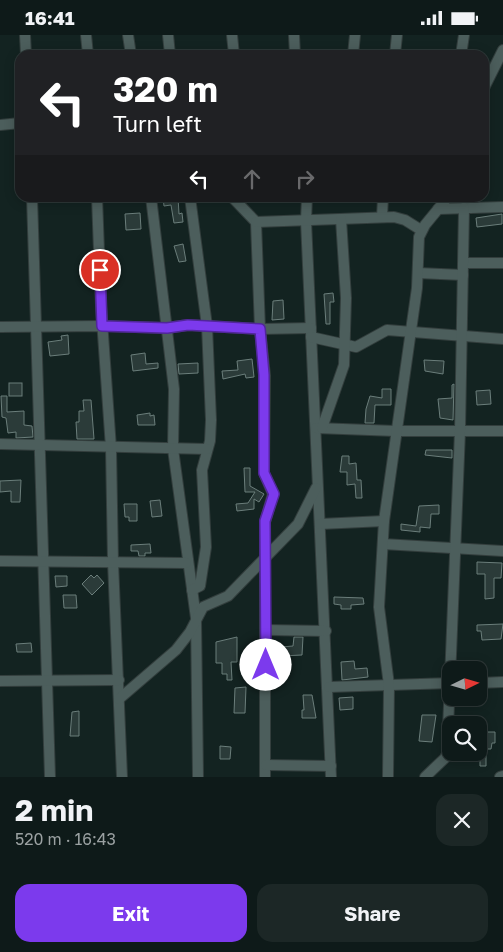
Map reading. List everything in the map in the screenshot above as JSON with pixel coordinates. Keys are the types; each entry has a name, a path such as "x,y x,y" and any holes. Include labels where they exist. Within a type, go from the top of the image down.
{"street":[{"path":"25,35 26,50"},
{"path":"86,35 88,50"},
{"path":"128,35 130,50"},
{"path":"168,35 170,50"},
{"path":"232,35 234,50"},
{"path":"294,35 295,50"},
{"path":"354,50 355,35"},
{"path":"396,50 397,35"},
{"path":"462,50 464,35"},
{"path":"489,78 503,50"},
{"path":"0,125 15,124"},
{"path":"32,202 50,777"},
{"path":"96,202 102,326 111,448 113,562 122,777"},
{"path":"152,202 174,389 173,449 186,563 196,618 198,777"},
{"path":"191,202 207,326 211,430 202,470 206,535 205,558 200,586 192,590"},
{"path":"237,202 256,222 260,329 264,370 264,473 274,494 266,517 265,777"},
{"path":"307,202 311,333 318,428 317,487 329,687 331,777"},
{"path":"382,217 383,202"},
{"path":"388,777 389,685 379,607 384,521 418,273 418,244 421,231 444,202"},
{"path":"438,209 503,207"},
{"path":"452,661 460,431 464,208"},
{"path":"256,222 382,217 405,220 421,231"},
{"path":"318,428 342,371 345,275 341,219"},
{"path":"464,263 503,263"},
{"path":"418,273 463,275"},
{"path":"0,327 36,329 102,326 167,328 207,326 311,333 358,347 384,331 503,339"},
{"path":"318,428 396,431 503,431"},
{"path":"0,444 207,449"},
{"path":"119,699 176,650 190,632 203,607 228,596 266,558 302,518 317,487"},
{"path":"320,524 384,521"},
{"path":"383,544 503,551"},
{"path":"0,561 186,563"},
{"path":"266,630 326,631"},
{"path":"0,681 47,683 119,680"},
{"path":"488,683 503,682"},
{"path":"329,687 442,683"},
{"path":"425,777 445,759 447,754 450,706"},
{"path":"266,765 331,766"}],"building":[{"path":"164,202 178,202 179,214 182,213 183,222 174,223 171,205 164,206"},
{"path":"140,213 141,229 126,230 125,214"},
{"path":"502,214 502,224 477,227 476,218"},
{"path":"183,244 186,261 179,262 174,246"},
{"path":"333,293 334,302 330,302 330,324 326,324 324,294"},
{"path":"283,300 284,319 272,320 273,301"},
{"path":"68,335 69,354 50,356 48,342 62,340 61,336"},
{"path":"145,353 146,364 158,363 158,368 133,371 131,355"},
{"path":"252,359 254,377 246,378 245,374 223,379 222,371 238,370 237,361"},
{"path":"424,360 444,361 443,374 425,371"},
{"path":"198,363 198,373 179,374 178,364"},
{"path":"9,383 22,383 22,396 9,396"},
{"path":"454,384 453,420 440,418 438,399 452,398 452,385"},
{"path":"382,389 391,389 391,405 375,405 374,423 365,423 366,409 370,396 382,398"},
{"path":"490,390 491,404 477,405 476,391"},
{"path":"1,396 7,396 7,412 24,411 24,425 32,426 33,437 16,438 16,432 8,433 6,418 2,417"},
{"path":"83,400 91,400 94,439 77,439 76,422 79,422 79,411 84,411"},
{"path":"150,413 150,416 154,415 155,425 138,425 137,415"},
{"path":"426,450 452,450 452,458 425,455"},
{"path":"342,456 349,456 349,464 356,463 357,480 361,480 362,498 356,498 355,484 347,485 347,472 340,472"},
{"path":"244,468 250,468 250,486 264,494 259,502 254,499 254,509 237,511 236,504 248,503 255,492 245,492"},
{"path":"21,480 20,502 11,502 11,491 0,492 0,481"},
{"path":"160,500 162,516 152,517 150,501"},
{"path":"124,504 137,504 137,521 129,521 129,517 125,517"},
{"path":"439,505 439,514 431,514 430,528 420,527 420,532 401,530 401,524 416,526 419,506"},
{"path":"150,544 151,553 145,553 145,556 139,556 138,551 131,551 131,545"},
{"path":"477,562 502,563 501,578 494,578 494,598 485,599 485,574 477,574"},
{"path":"91,575 94,578 97,575 104,583 92,595 82,584"},
{"path":"55,576 67,576 67,586 56,587"},
{"path":"63,595 76,595 77,608 64,608"},
{"path":"334,597 363,598 364,604 351,605 351,609 341,609 341,605 334,604"},
{"path":"503,624 501,639 482,640 481,631 477,631 477,625"},
{"path":"237,637 237,662 231,662 232,680 227,680 227,674 222,674 222,663 216,663 216,642"},
{"path":"294,637 303,637 302,655 281,656 281,647 293,646"},
{"path":"31,643 32,652 17,652 16,644"},
{"path":"354,661 355,669 367,668 368,677 342,680 341,662"},
{"path":"246,687 245,713 234,713 235,688"},
{"path":"303,695 312,695 316,718 302,718 302,710 304,710"},
{"path":"353,697 353,709 340,710 339,698"},
{"path":"79,711 79,736 70,736 72,712"},
{"path":"422,715 436,715 432,742 419,741"},
{"path":"487,732 495,732 495,743 492,743 491,749 487,749"},
{"path":"220,746 231,747 230,759 220,759"},
{"path":"480,761 486,761 486,766 480,766"}],"route":[{"path":"100,270 102,326 167,328 188,325 260,329 264,364 264,473 274,494 265,521 266,665"}]}
